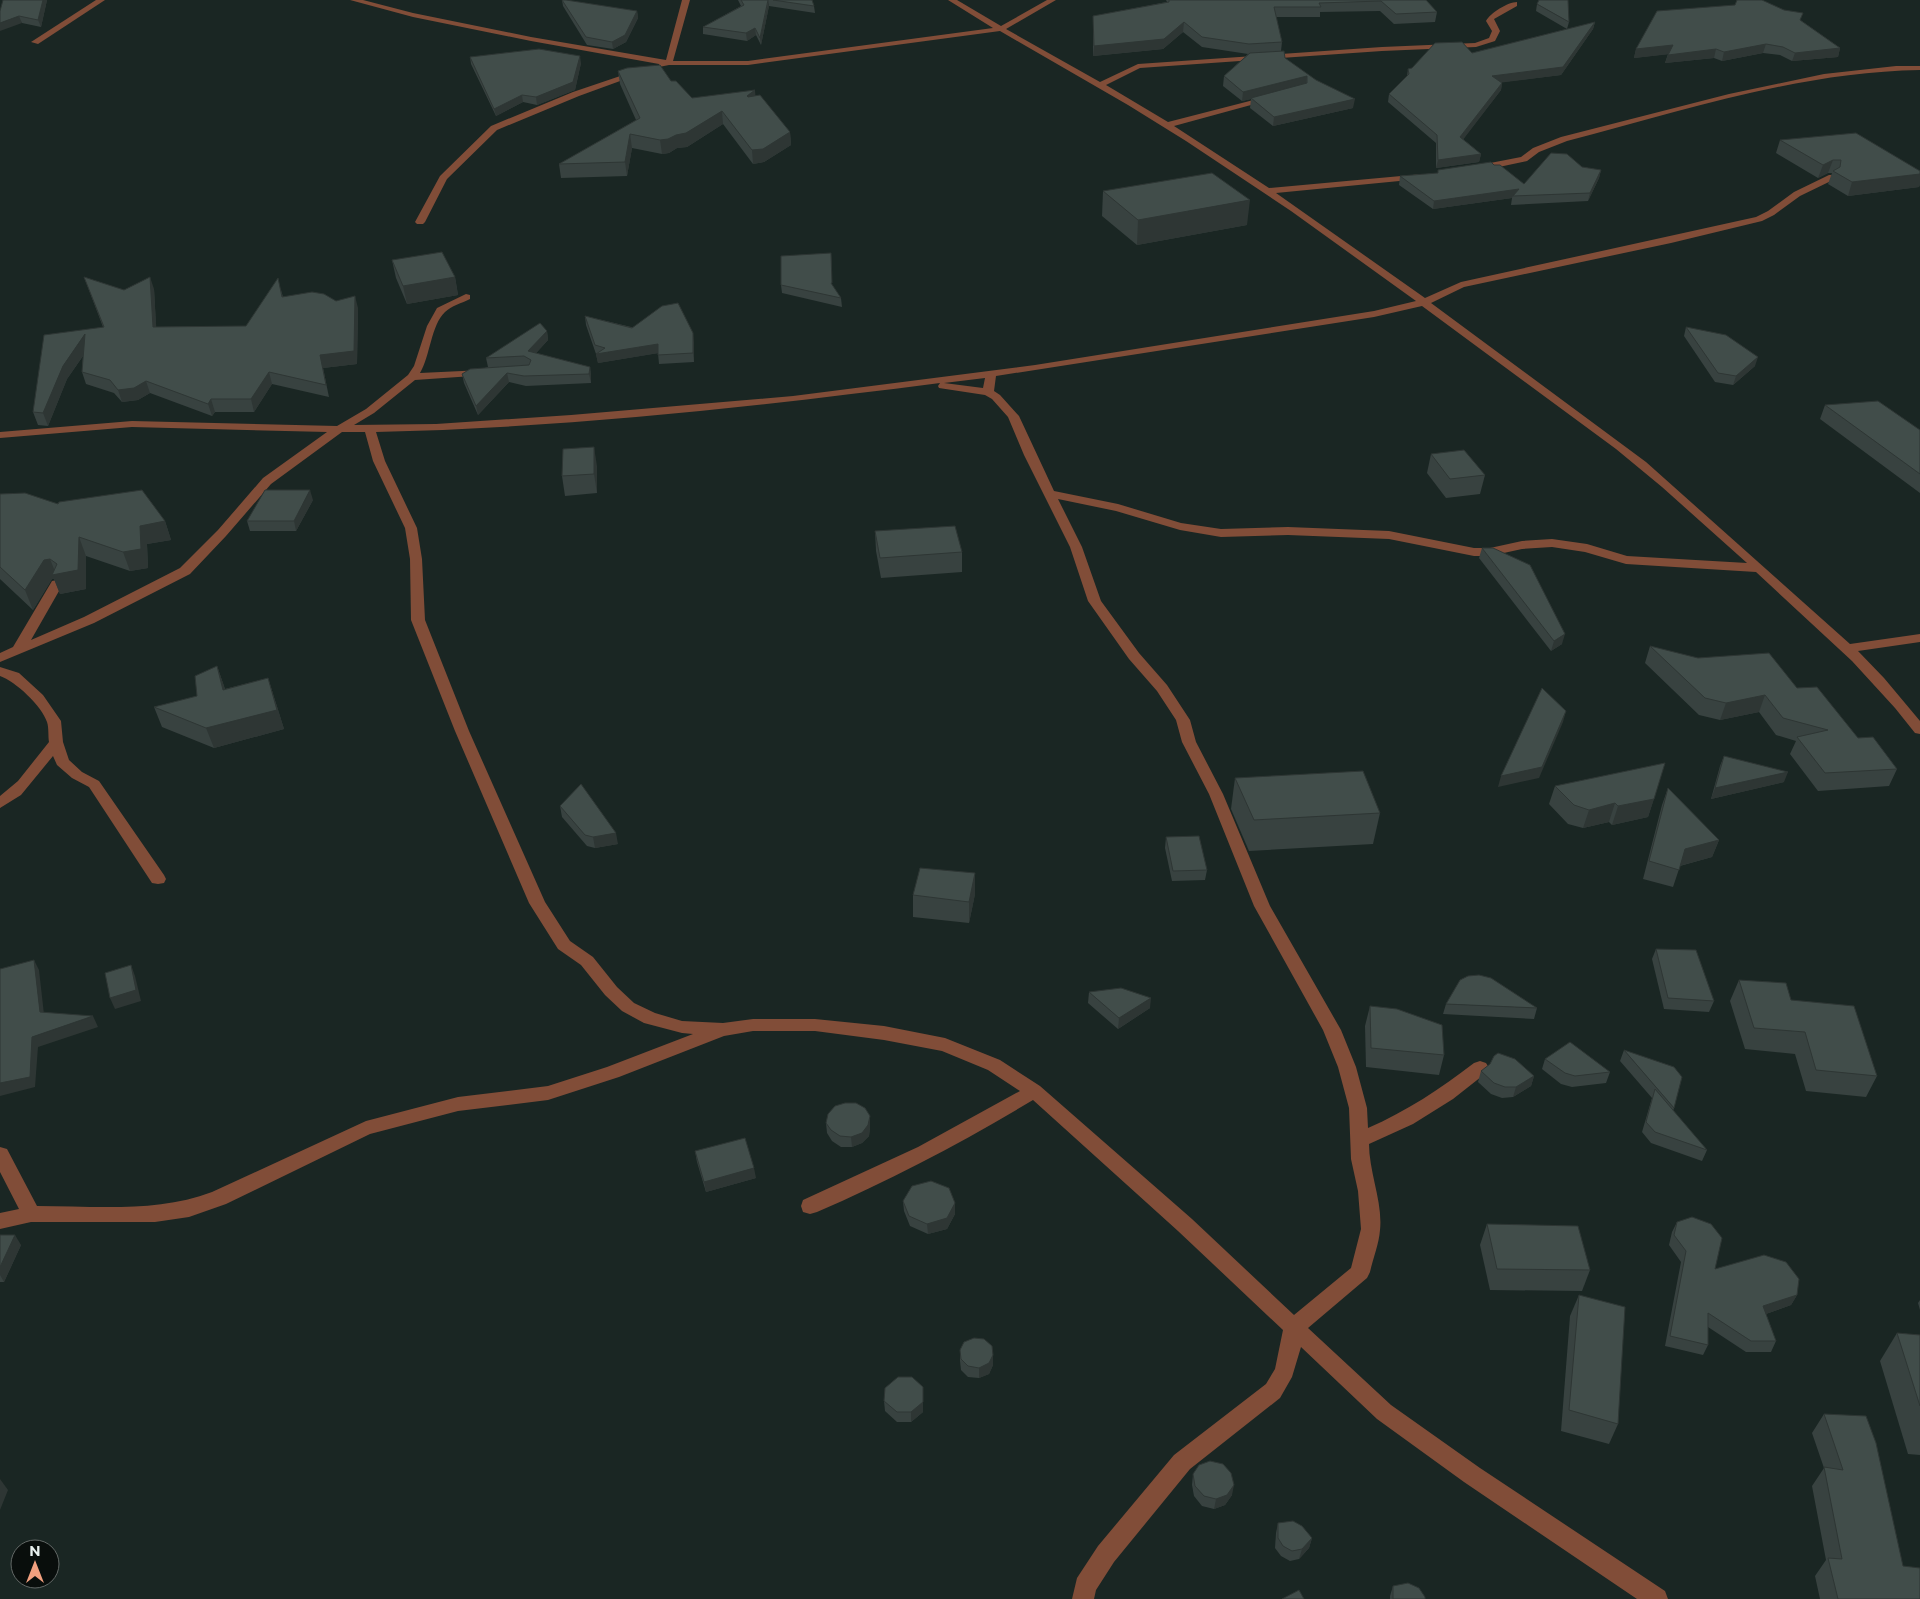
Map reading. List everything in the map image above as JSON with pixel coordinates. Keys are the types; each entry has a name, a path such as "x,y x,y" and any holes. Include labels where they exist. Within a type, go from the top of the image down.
{"street":[{"path":"35,42 101,0"},
{"path":"354,0 412,15 530,39 669,63 748,63 1002,28 1052,0"},
{"path":"669,63 686,0"},
{"path":"952,0 1168,125 1270,191 1424,302 1634,458 1759,568 1846,648 1908,714 1920,730"},
{"path":"1100,85 1138,66 1382,49 1476,45 1492,39 1496,31 1490,21 1491,18 1514,4"},
{"path":"420,222 443,178 494,128 576,94 669,63"},
{"path":"1467,170 1524,159 1536,150 1564,139 1776,85 1825,75 1887,67 1920,68"},
{"path":"1168,125 1282,94"},
{"path":"1270,191 1432,174"},
{"path":"0,435 132,424 339,429 374,423 572,418 840,394 991,374 1374,314 1424,302 1461,285 1759,219 1771,213 1797,194 1832,177"},
{"path":"0,658 90,620 179,575 222,533 267,481 339,429 374,423 419,366 432,326 441,310 466,297"},
{"path":"412,377 498,372"},
{"path":"988,392 991,374"},
{"path":"927,383 988,392 996,397 1013,416 1076,547 1095,601 1134,656 1162,688 1183,720 1189,742 1216,794 1262,906 1332,1030 1355,1092 1360,1159 1367,1191 1371,1229 1360,1272 1330,1299 1294,1327 1281,1382 1273,1391 1182,1462 1106,1554 1085,1586 1083,1599"},
{"path":"374,423 379,462 411,528 416,559 418,620 462,731 537,903 564,945 588,961 611,991 628,1007 650,1018 682,1027 723,1030"},
{"path":"1049,494 1118,508 1180,526 1221,533 1288,531 1389,535 1474,552 1490,552 1522,545 1552,543 1587,548 1626,560 1759,568"},
{"path":"18,651 57,584"},
{"path":"1846,648 1920,638"},
{"path":"0,671 14,676 38,698 54,721 56,742 62,762 77,775 94,784 158,879"},
{"path":"0,803 7,800 23,783 56,742"},
{"path":"0,1221 31,1214 155,1214 189,1209 220,1198 366,1128 458,1104 548,1092 613,1072 723,1030 753,1025 814,1025 884,1034 936,1044 994,1065 1034,1092 1185,1225 1384,1412 1472,1475 1657,1599"},
{"path":"1360,1140 1407,1119 1447,1094 1480,1068"},
{"path":"810,1206 855,1188 974,1126 1034,1092"},
{"path":"0,1154 31,1214"}],"building":[{"path":"3,0 43,0 38,20 19,16 0,23 0,11"},
{"path":"562,0 637,11 625,35 612,42 586,37"},
{"path":"741,0 768,0 760,38 755,28 746,33 703,27 744,5"},
{"path":"773,0 812,0 814,6"},
{"path":"1169,0 1426,0 1437,12 1396,14 1381,1 1319,3 1321,7 1274,7 1282,42 1249,44 1202,37 1184,22 1164,39 1094,46 1093,16 1169,2"},
{"path":"1539,0 1568,0 1569,22 1537,4"},
{"path":"1737,0 1762,0 1784,10 1803,13 1800,20 1840,48 1795,53 1783,47 1766,44 1724,52 1716,49 1668,55 1673,45 1636,49 1657,11 1735,5"},
{"path":"1595,22 1563,67 1492,76 1502,83 1460,137 1481,154 1438,160 1437,135 1389,94 1409,74 1408,69 1412,68 1435,43 1462,42 1472,53"},
{"path":"539,49 580,56 573,82 536,97 522,95 494,109 470,57"},
{"path":"1284,51 1285,58 1316,80 1355,99 1274,117 1251,98 1307,83 1307,76 1243,92 1224,76 1250,53"},
{"path":"660,65 671,81 676,81 692,98 755,90 747,96 760,95 790,132 763,149 752,150 722,111 686,133 668,139 660,140 630,134 625,162 559,164 640,118 618,71 627,68"},
{"path":"1856,133 1920,171 1920,174 1852,182 1833,171 1840,167 1841,160 1833,160 1823,165 1780,140"},
{"path":"1551,153 1567,154 1582,167 1601,170 1590,193 1513,196 1519,189 1434,201 1400,176 1438,173 1438,170 1491,162 1494,165 1500,165 1524,184"},
{"path":"1212,173 1250,200 1138,220 1103,191"},
{"path":"442,252 455,277 403,286 392,260"},
{"path":"831,253 831,283 841,298 781,285 781,256"},
{"path":"84,277 124,290 150,277 153,327 246,326 278,278 282,297 312,292 324,294 336,301 355,296 354,351 320,355 326,385 269,372 251,399 211,399 208,404 146,381 134,388 118,390 110,380 82,372 85,334 63,366 43,413 33,412 44,335 104,327"},
{"path":"678,303 693,333 693,353 658,355 658,344 596,354 605,348 595,345 585,316 632,328 662,306"},
{"path":"540,323 547,331 528,351 590,367 589,374 524,376 507,373 476,406 462,374 470,369 529,365 531,360 524,356 486,358"},
{"path":"1686,327 1726,335 1758,357 1736,376 1718,373"},
{"path":"1878,401 1920,430 1920,474 1825,405"},
{"path":"594,447 594,474 562,476 563,449"},
{"path":"1464,450 1485,475 1450,479 1431,454"},
{"path":"142,490 165,521 140,526 141,549 123,552 79,537 78,570 52,575 57,564 50,559 44,560 25,590 0,567 0,494 25,493 58,504 59,502"},
{"path":"265,490 310,490 294,521 247,521"},
{"path":"955,526 962,552 880,558 875,531"},
{"path":"1482,548 1493,548 1530,565 1565,634 1554,641"},
{"path":"1650,646 1698,658 1769,653 1797,688 1817,687 1858,738 1873,737 1897,769 1825,773 1797,737 1828,730 1783,718 1765,695 1726,703 1705,698"},
{"path":"217,666 223,690 268,678 277,710 206,728 154,707 197,696 195,676"},
{"path":"1542,688 1566,711 1542,767 1501,776"},
{"path":"1724,756 1788,772 1715,788"},
{"path":"1665,763 1654,799 1618,806 1615,803 1589,810 1574,805 1555,786"},
{"path":"1363,771 1380,813 1254,820 1235,778"},
{"path":"581,784 616,833 593,837 585,835 560,806"},
{"path":"1668,788 1719,840 1685,849 1679,870 1649,861"},
{"path":"1199,836 1207,870 1173,871 1166,837"},
{"path":"920,868 975,873 969,902 913,895"},
{"path":"1656,949 1696,950 1714,1001 1668,998"},
{"path":"34,960 40,1012 93,1016 32,1037 30,1077 0,1083 0,969"},
{"path":"131,965 136,990 110,998 105,973"},
{"path":"1479,975 1491,978 1537,1008 1446,1004 1460,980 1468,976"},
{"path":"1739,980 1786,983 1791,1000 1854,1006 1877,1076 1816,1070 1805,1032 1754,1028"},
{"path":"1121,988 1151,998 1119,1018 1089,992"},
{"path":"1370,1006 1397,1009 1442,1025 1444,1055 1371,1048"},
{"path":"1570,1042 1610,1072 1575,1076 1565,1073 1545,1059"},
{"path":"1624,1050 1674,1067 1682,1077 1674,1108"},
{"path":"1498,1053 1515,1059 1534,1076 1516,1087 1505,1087 1494,1083 1481,1071 1490,1064"},
{"path":"1655,1089 1707,1150 1655,1132 1646,1122"},
{"path":"845,1103 856,1103 865,1108 870,1116 868,1125 862,1133 851,1137 840,1136 831,1130 826,1123 828,1114 835,1106"},
{"path":"745,1138 754,1168 704,1182 695,1151"},
{"path":"931,1181 949,1188 955,1203 947,1218 927,1224 909,1216 903,1201 912,1186"},
{"path":"1692,1217 1711,1224 1722,1238 1715,1269 1764,1255 1786,1262 1799,1279 1797,1295 1763,1306 1776,1341 1751,1341 1708,1313 1708,1345 1670,1336 1686,1251 1674,1235 1677,1222"},
{"path":"1487,1224 1578,1226 1590,1270 1497,1269"},
{"path":"0,1235 15,1235 0,1267"},
{"path":"1579,1295 1625,1307 1618,1424 1569,1410"},
{"path":"1897,1333 1920,1335 1920,1406"},
{"path":"974,1338 984,1339 992,1346 993,1355 989,1363 979,1368 968,1366 961,1359 960,1350 964,1342"},
{"path":"898,1377 912,1377 923,1387 923,1402 911,1412 897,1412 884,1401 885,1388"},
{"path":"1824,1414 1866,1416 1876,1443 1903,1566 1920,1568 1920,1599 1838,1599 1828,1558 1842,1559 1824,1467 1843,1470"},
{"path":"1210,1461 1223,1464 1231,1473 1234,1485 1227,1495 1216,1499 1204,1496 1195,1486 1193,1474 1199,1465"},
{"path":"1293,1521 1302,1526 1312,1538 1302,1549 1292,1551 1283,1546 1278,1538 1278,1523"},
{"path":"1408,1583 1419,1588 1425,1599 1393,1599 1393,1586"},
{"path":"1299,1590 1304,1599 1282,1599"}]}
